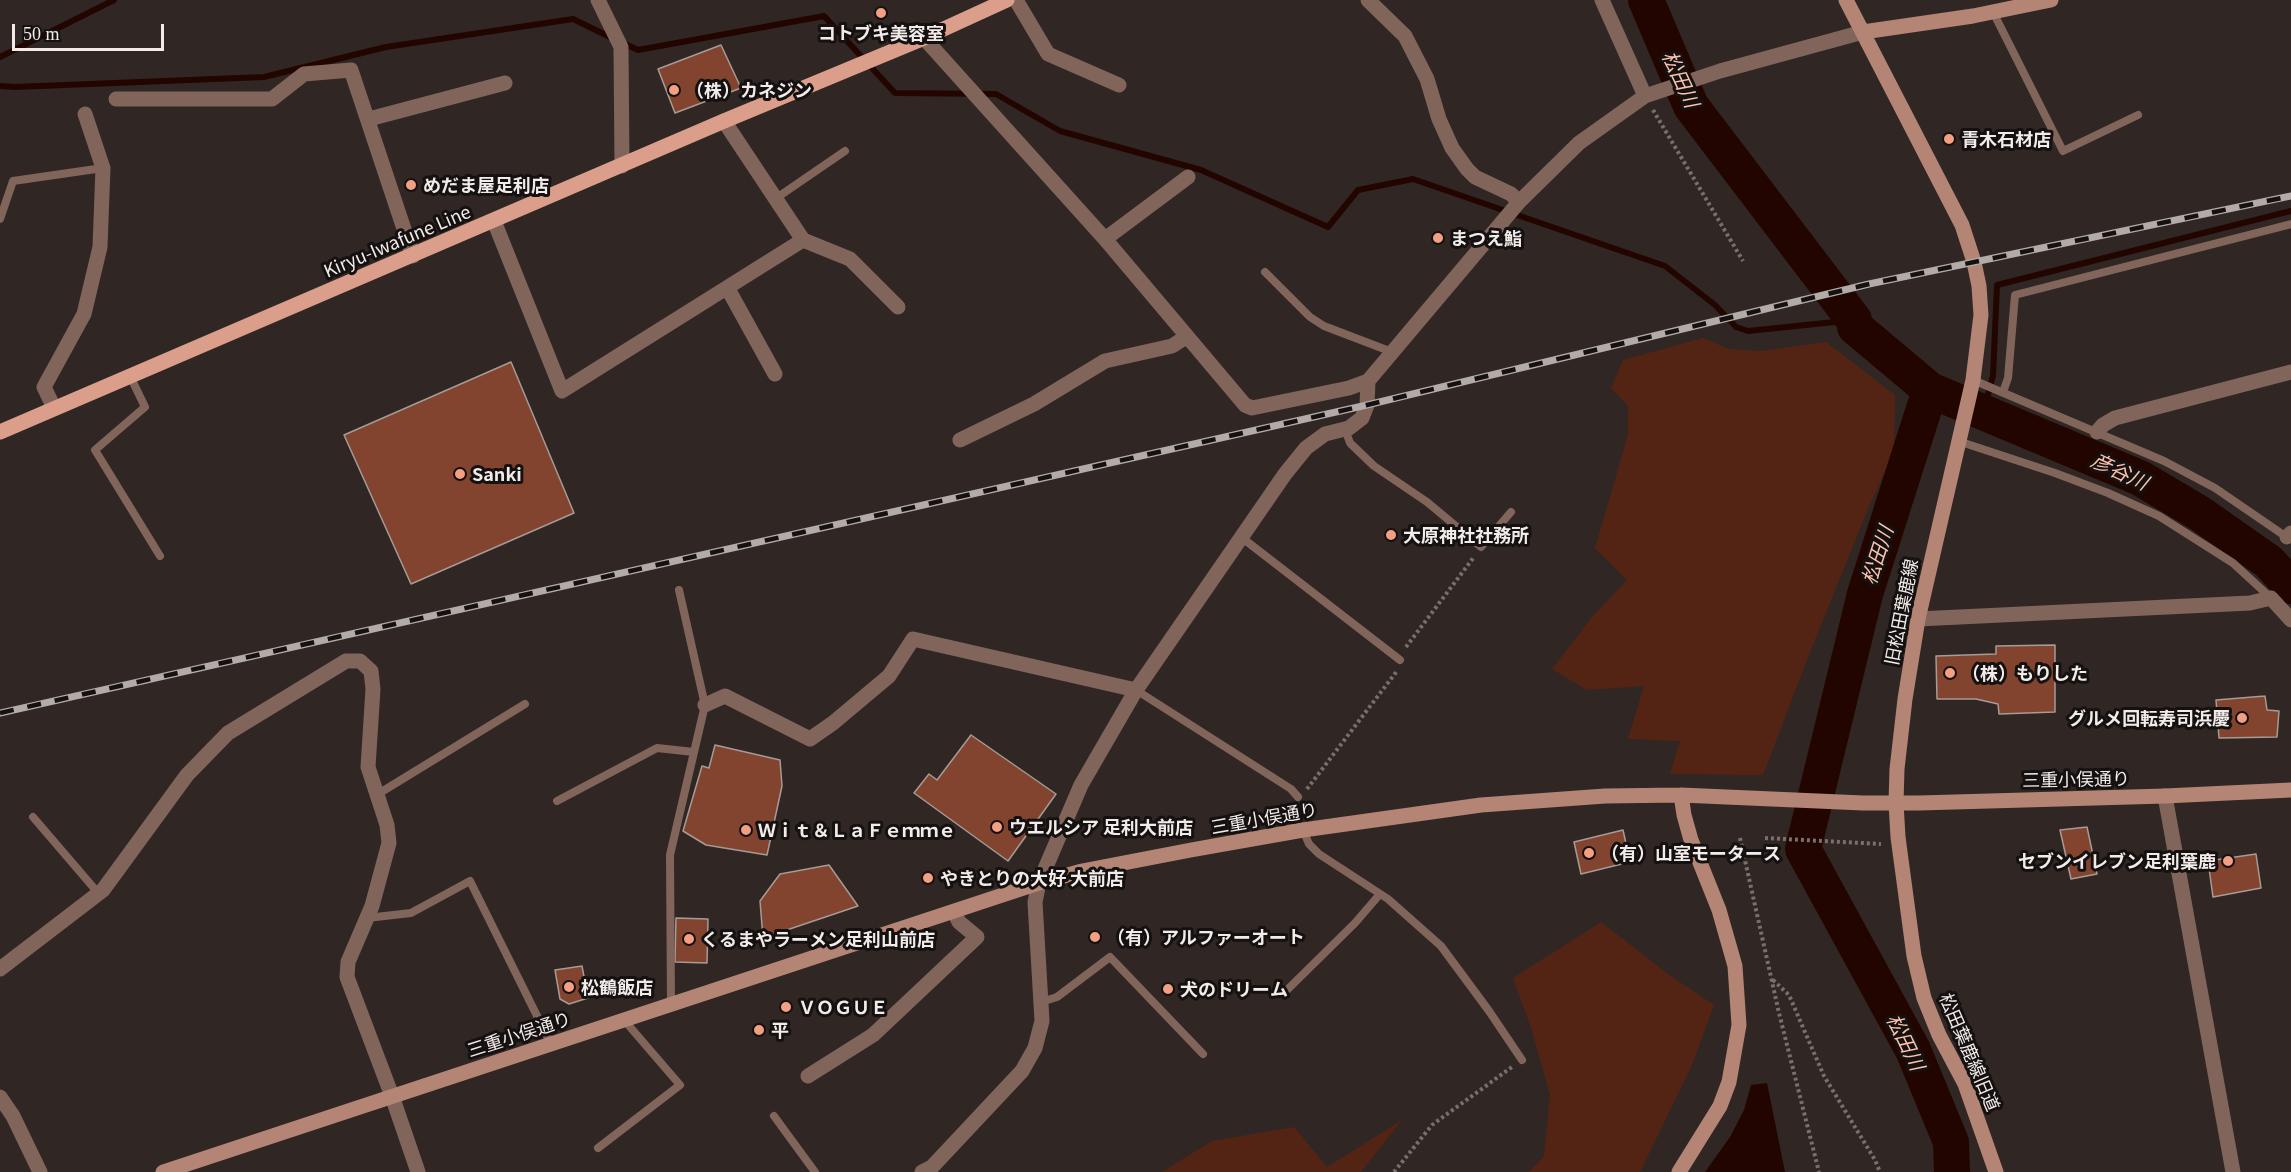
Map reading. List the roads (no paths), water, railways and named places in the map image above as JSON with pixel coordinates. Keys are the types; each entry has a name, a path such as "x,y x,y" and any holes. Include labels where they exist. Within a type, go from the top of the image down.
{"main road":[{"name":"Kiryu-Iwafune Line","path":"0,432 724,121 924,38 1007,0"}],"street":[{"path":"598,0 621,47 622,166"},
{"path":"1016,0 1048,54 1119,85"},
{"path":"1368,0 1405,36 1427,79 1439,119 1452,148 1467,169 1475,177 1511,194 1519,202"},
{"path":"1602,0 1651,94"},
{"path":"1846,0 1969,241 1979,286 1981,315 1976,386"},
{"path":"924,38 1105,240 1245,405 1252,408 1349,388 1368,381 1519,202 1579,143 1651,94 1720,71 1863,32 1993,12 2051,0"},
{"path":"116,99 272,99 304,74 351,70 413,256"},
{"path":"369,119 505,83"},
{"path":"54,408 44,387 84,314 100,247 103,168 85,114"},
{"path":"724,121 803,240 850,259 898,307"},
{"path":"1105,240 1188,177"},
{"path":"494,221 562,391 803,240"},
{"path":"728,289 774,374"},
{"path":"960,441 1034,404 1105,361 1172,346 1186,337"},
{"path":"2097,432 2103,425 2115,418 2291,372"},
{"path":"922,1172 932,1167 1022,1071 1035,1048 1042,1021 1035,902 1039,883 1081,785 1136,690 1285,474 1306,448 1325,435 1357,424 1362,418 1366,405 1368,381"},
{"name":"旧松田葉鹿線","path":"1896,803 1901,734 1918,619 1959,436 1976,386"},
{"path":"1918,619 2250,603 2271,598 2291,620"},
{"path":"705,705 725,696 810,739 833,723 889,676 913,639 1136,690"},
{"path":"0,969 99,894 161,814 187,775 228,733 346,661 360,661 371,671 373,689 368,767 387,825 388,843 372,906 348,962 347,977 418,1172"},
{"name":"三重小俣通り","path":"163,1172 1039,883 1105,866 1303,830 1481,804 1605,796 1681,795 1896,803 2165,796 2291,790"},
{"path":"1679,1172 1720,1106 1729,1082 1739,1024 1737,976 1730,946 1691,840 1681,795"},
{"path":"2165,796 2233,1172"},
{"name":"松田葉鹿線旧道","path":"1896,803 1898,837 1914,956 1924,998 1939,1035 1965,1084 1996,1172"},
{"path":"808,1076 873,1035 977,937 959,922 954,912"},
{"path":"0,1097 13,1116 40,1172"}],"lane":[{"path":"1993,12 2063,151 2138,115"},
{"path":"775,199 845,151"},
{"path":"0,219 14,181 103,168"},
{"path":"1999,391 2008,378 2015,295 2291,224"},
{"path":"1265,272 1310,317 1324,326 1392,352"},
{"path":"130,376 145,406 95,450 160,556"},
{"path":"1976,386 1999,391 2164,461 2214,488 2290,537"},
{"path":"1345,429 1350,443 1374,466 1427,502 1481,547 1511,512"},
{"path":"1959,436 2055,472 2158,516 2233,562 2271,598"},
{"path":"1241,537 1400,660"},
{"path":"671,1005 670,855 705,705 679,590"},
{"path":"1136,690 1291,789 1298,797"},
{"path":"378,794 525,704"},
{"path":"557,801 657,748 694,752"},
{"path":"33,817 99,894"},
{"path":"1303,830 1309,844 1319,854 1380,894 1418,924 1441,946 1522,1060"},
{"path":"367,918 411,913 470,880 551,1044"},
{"path":"1286,992 1356,923 1380,894"},
{"path":"1041,1002 1058,997 1110,957 1203,1054"},
{"path":"598,1148 680,1085 624,1020"},
{"path":"774,1116 814,1172"}],"waterway":[{"path":"0,57 114,0"},
{"name":"松田川","path":"1646,0 1691,106 1854,320 1855,327 1930,390 1865,594 1803,849 1913,1050 1951,1142 1952,1172"},
{"path":"621,42 638,50 824,16 895,93 996,94 1060,131 1201,170 1328,227 1358,190 1413,179 1665,266 1715,305 1736,327 1748,331 1854,320"},
{"path":"0,86 264,77 386,47 573,19 612,38"},
{"path":"1983,413 1993,376 1997,285 2291,211"},
{"name":"彦谷川","path":"1930,390 2140,478 2199,513 2269,562 2291,586"}],"railway":[{"path":"0,713 1367,405 1869,284 2291,196"}],"place":[{"name":"コトブキ美容室","path":"881,13"},
{"name":"（株）カネジン","path":"674,90"},
{"name":"青木石材店","path":"1949,139"},
{"name":"めだま屋足利店","path":"411,185"},
{"name":"まつえ鮨","path":"1438,238"},
{"name":"Sanki","path":"460,474"},
{"name":"大原神社社務所","path":"1391,535"},
{"name":"（株）もりした","path":"1950,673"},
{"name":"グルメ回転寿司浜慶","path":"2242,718"},
{"name":"ウエルシア 足利大前店","path":"997,827"},
{"name":"Ｗｉｔ＆ＬａＦｅｍｍｅ","path":"746,830"},
{"name":"（有）山室モータース","path":"1589,853"},
{"name":"セブンイレブン足利葉鹿","path":"2228,861"},
{"name":"やきとりの大好 大前店","path":"928,878"},
{"name":"（有）アルファーオート","path":"1095,937"},
{"name":"くるまやラーメン足利山前店","path":"689,939"},
{"name":"松鶴飯店","path":"569,987"},
{"name":"犬のドリーム","path":"1168,989"},
{"name":"ＶＯＧＵＥ","path":"786,1007"},
{"name":"平","path":"759,1030"}]}
